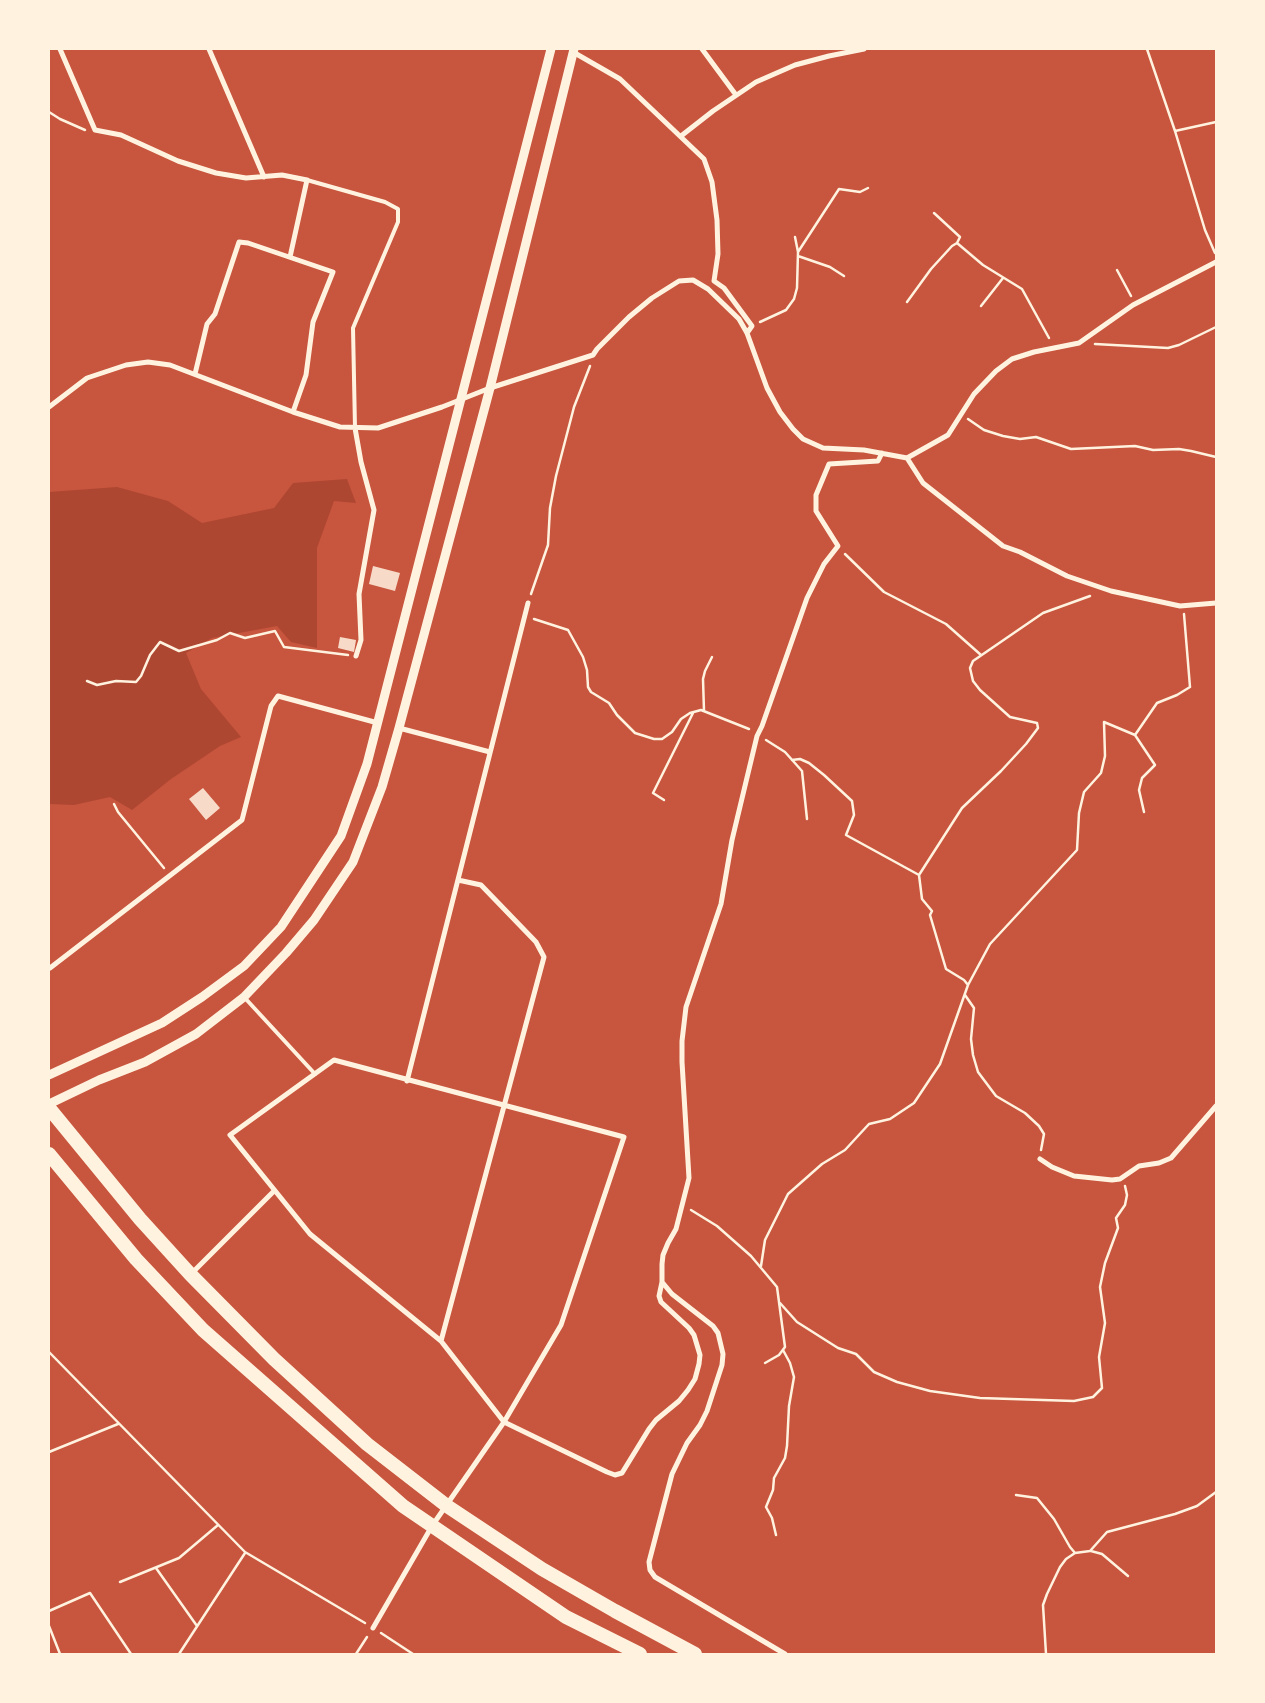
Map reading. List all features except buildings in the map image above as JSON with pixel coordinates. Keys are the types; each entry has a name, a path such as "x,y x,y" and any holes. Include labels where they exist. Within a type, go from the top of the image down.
{"highway":[{"path":"49,1106 140,1219 190,1274 274,1359 367,1444 447,1506 542,1569 615,1612 695,1654"},
{"path":"49,1154 136,1259 203,1330 403,1506 566,1617 640,1654"}],"street":[{"path":"60,49 95,130 122,135 178,161 216,173 246,178 282,175 307,180 290,258"},
{"path":"209,49 264,177"},
{"path":"49,1075 162,1023 194,1003 244,966 280,927 341,836 368,764 551,49"},
{"path":"702,49 736,95"},
{"path":"681,136 756,82 795,65 864,49"},
{"path":"49,1106 99,1080 145,1062 196,1034 244,997 314,920 352,862 382,787 400,728 490,388 574,50 620,79 704,159 712,182 717,220 718,254 714,281 724,288 752,326 747,333"},
{"path":"195,374 207,324 215,314 240,242 248,242 333,272 313,322 306,375 293,412"},
{"path":"49,407 87,378 126,365 148,362 170,365 293,412 340,427 378,428 461,400 490,388 593,355 629,317 652,298 680,281 693,280 708,290 739,319 747,333 764,380 780,412 803,439 823,448 864,450 907,458 948,435 974,394 996,371 1012,359 1079,343 1135,304 1216,262"},
{"path":"355,428 361,462 374,510 359,594 361,640 356,656"},
{"path":"373,1628 432,1526 504,1422 561,1325 624,1137 334,1060 230,1135 310,1234 441,1341 504,1422 607,1472 616,1475 622,1473 656,1420 679,1401 688,1390 699,1364 700,1354 694,1335 661,1302 659,1296 662,1282 663,1255 676,1229 687,1189 689,1172 682,1062 682,1040 686,1007 721,904 732,840 757,736 807,598 824,564 838,546 816,511 816,495 828,464 878,461 882,453"},
{"path":"907,458 923,483 1002,546 1020,552 1067,576 1104,588 1183,606 1216,603"},
{"path":"408,1080 528,603"},
{"path":"49,967 242,820 271,706 278,696 378,723"},
{"path":"400,728 490,752"},
{"path":"441,1341 544,957 536,942 481,885 458,880"},
{"path":"1040,1158 1052,1167 1074,1176 1112,1180 1122,1178 1139,1166 1159,1163 1171,1158 1216,1106"},
{"path":"190,1274 274,1191"},
{"path":"662,1282 672,1294 713,1326 718,1333 723,1354 722,1365 708,1411 687,1443 672,1474 649,1562 650,1570 655,1577 785,1654"}],"lane":[{"path":"307,180 385,202 398,209 398,222 353,328 355,428"},
{"path":"244,997 315,1074"}],"path":[{"path":"1147,49 1176,131 1205,230 1216,257"},
{"path":"49,112 76,127 92,132 95,130"},
{"path":"1176,131 1216,122"},
{"path":"798,252 839,189 860,192 868,188"},
{"path":"907,302 931,269 952,246 957,244 960,238 934,213"},
{"path":"752,326 786,310 794,299 797,288 798,256 795,237"},
{"path":"957,244 983,265 1022,289 1048,335 1050,349"},
{"path":"798,256 830,268 844,276"},
{"path":"1117,270 1135,304"},
{"path":"980,306 1004,278"},
{"path":"1079,343 1168,348 1179,345 1216,327"},
{"path":"528,603 548,545 550,508 556,476 574,407 593,355"},
{"path":"961,414 984,430 1020,439 1036,437 1071,449 1135,446 1153,450 1179,449 1216,458"},
{"path":"838,546 884,592 946,624 981,655"},
{"path":"968,985 964,980 946,969 930,915 932,910 922,899 919,875 962,808 1001,771 1038,728 1037,723 1010,717 980,690 972,680 970,668 973,661 1043,613 1101,592 1104,588"},
{"path":"1135,735 1157,703 1177,695 1190,686 1183,606"},
{"path":"525,616 568,630 583,657 588,686 591,692 609,703 617,715 635,733 654,739 662,739 672,732 681,719 693,712 704,712 754,731 757,736 785,752 802,771 807,819"},
{"path":"87,682 98,685 116,681 136,682 160,642 179,651 217,640 230,633 245,638 275,631 284,647 356,656"},
{"path":"704,712 703,679 712,657"},
{"path":"664,800 653,793 693,712"},
{"path":"762,1266 766,1240 788,1194 822,1164 845,1150 869,1124 890,1119 914,1103 940,1064 968,985 990,944 1077,850 1079,813 1084,792 1101,773 1105,756 1104,722 1135,735 1155,765 1142,778 1139,790 1144,812"},
{"path":"792,760 800,759 809,763 852,800 854,815 846,835 919,875"},
{"path":"114,804 118,812 170,876"},
{"path":"965,996 974,1008 971,1040 978,1072 996,1096 1025,1113 1039,1126 1044,1134 1040,1158"},
{"path":"780,1303 797,1322 838,1348 856,1354 874,1372 897,1382 930,1391 980,1398 1074,1401 1093,1397 1102,1388 1099,1357 1105,1323 1100,1287 1105,1263 1118,1228 1116,1218 1125,1205 1128,1195 1122,1178"},
{"path":"682,1206 717,1226 762,1266 777,1287 785,1347 779,1355 765,1363"},
{"path":"776,1535 772,1518 766,1507 773,1490 774,1478 785,1458 788,1446 789,1406 794,1377 790,1363 783,1350"},
{"path":"49,1352 246,1552 413,1654"},
{"path":"49,1452 118,1424"},
{"path":"1090,1551 1106,1532 1176,1514 1197,1506 1216,1492"},
{"path":"1016,1495 1037,1498 1054,1518 1075,1553"},
{"path":"120,1582 179,1558 218,1525"},
{"path":"1046,1654 1043,1605 1060,1566 1066,1559 1075,1553 1090,1551 1102,1554 1128,1576"},
{"path":"179,1654 246,1552"},
{"path":"156,1568 198,1626"},
{"path":"49,1611 90,1594 131,1654"},
{"path":"49,1626 60,1654"},
{"path":"356,1654 373,1628"}],"shaded area":[{"path":"347,479 356,503 334,501 317,548 317,648 291,642 277,626 212,638 186,653 201,689 241,737 220,746 171,779 132,810 110,797 74,805 49,804 49,492 117,487 168,501 202,523 274,508 293,483"}]}
